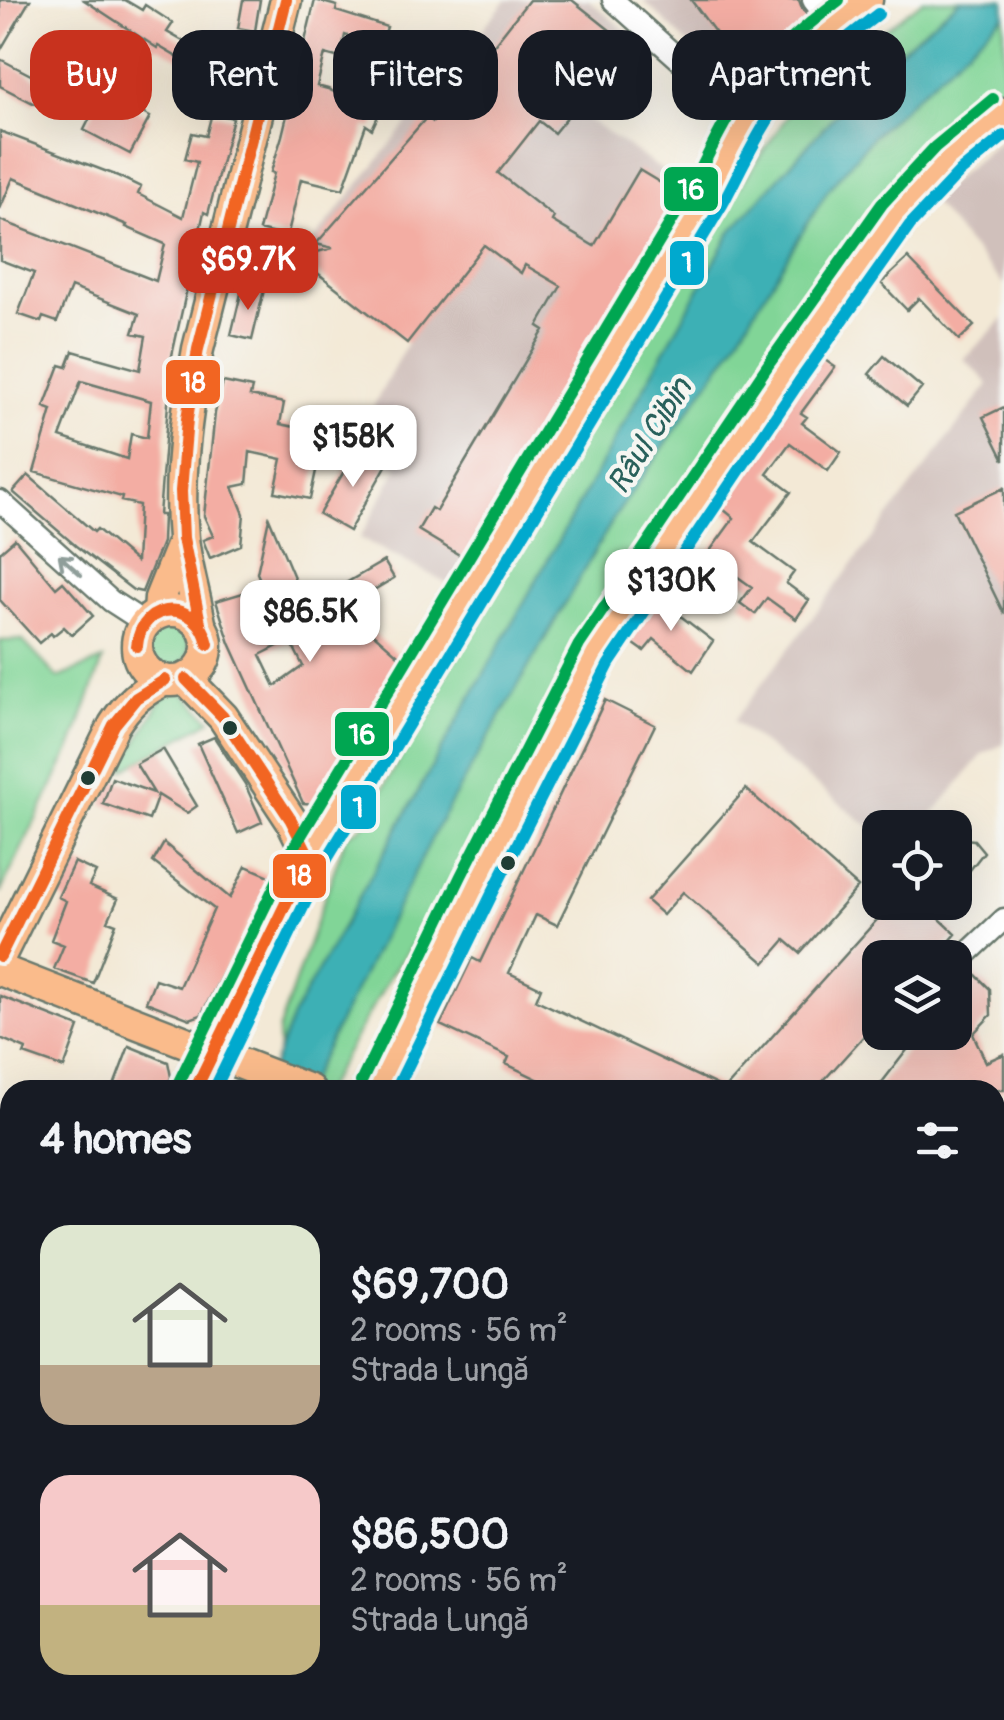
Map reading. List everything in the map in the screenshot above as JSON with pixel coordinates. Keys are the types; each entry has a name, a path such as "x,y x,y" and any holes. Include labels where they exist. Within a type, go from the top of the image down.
{"main road":[{"path":"286,0 198,349 188,406 181,489 183,541 223,716 291,820 309,856"},
{"path":"830,30 867,0"},
{"path":"382,1080 594,655 896,214 948,159 1004,113"},
{"path":"204,1080 226,1057 309,856 708,196 747,120"},
{"path":"183,541 152,618 137,639 138,657 148,672 175,680 223,716"},
{"path":"0,956 114,725 134,697 146,689 196,673 203,664 207,653 204,632 185,613 176,610 152,618"},
{"path":"0,970 285,1080"}],"street":[{"path":"613,0 672,53"},
{"path":"813,0 834,27"},
{"path":"0,501 111,602 152,618"},
{"path":"972,949 1004,919"}],"shaded area":[{"path":"506,0 589,0 624,30 518,30 518,120 588,120 695,193 460,590 360,538 398,467 355,441 407,343 299,259 410,120 498,120 498,30 482,30"},
{"path":"643,0 854,0 820,30 674,30"},
{"path":"1004,137 1004,285 930,200"},
{"path":"1004,318 1004,744 984,753 936,810 862,810 862,821 734,721 989,384 964,359"}],"green space":[{"path":"923,0 1004,0 1004,117 916,190 593,654 463,875 392,973 331,1080 280,1080 278,1031 346,836 362,827 546,489 706,215 740,186 785,120 906,120 906,30 884,30"},
{"path":"168,626 183,632 189,647 183,662 168,668 153,662 147,647 153,632"},
{"path":"22,640 58,678 103,660 72,746 0,893 0,641"},
{"path":"181,690 211,720 124,770 122,767 163,697"}],"water":[{"path":"960,0 1004,0 1004,15 906,105 906,45"},
{"name":"Râul Cibin","path":"830,120 890,120 828,190 729,353 614,518 439,824 310,1080 267,1080 292,1017 732,230"}],"building":[{"path":"0,0 30,0 0,51"},
{"path":"84,0 125,0 142,10 145,5 173,23 167,32 172,35 172,54 152,45 152,30 130,30"},
{"path":"243,0 260,0 255,30 238,28"},
{"path":"315,0 387,27 333,30 333,56 325,54 317,86 333,92 333,120 376,120 372,129 366,125 343,189 301,179 287,237 259,230 286,120 313,120 313,30 308,30"},
{"path":"529,0 572,0 610,30 518,30 518,120 565,120 554,133 539,121 498,173 554,217 552,221 594,246 639,170 684,197 466,559 418,530 431,508 436,511 544,330 538,326 561,286 525,265 521,273 484,245 407,343 297,257 333,248 316,244 424,120 498,120 498,39"},
{"path":"691,0 799,0 812,20 801,30 713,30"},
{"path":"0,59 30,75 30,101 0,86"},
{"path":"89,120 148,120 130,154 84,130"},
{"path":"210,120 232,120 208,214 204,212 167,378 170,379 159,515 163,515 162,542 142,592 133,590 76,546 13,492 28,475 136,562 139,505 34,472 52,410 44,407 60,365 67,367 73,351 140,370 146,336 133,333 139,314 71,287 57,322 43,317 41,322 18,314 34,273 0,260 0,220 156,281 165,244 13,178 0,209 0,131 118,176 141,187 138,194 183,217 197,162 185,159 192,133 206,136","holes":["81,381 151,401 147,438 131,434 127,459 60,437"]},
{"path":"908,258 974,326 959,340 919,298 907,310 881,283"},
{"path":"243,285 264,290 252,340 231,335"},
{"path":"819,356 835,367 801,413 807,417 802,423 841,452 828,471 790,443 767,474 791,492 753,542 794,572 786,583 809,600 796,619 767,598 755,614 740,603 752,587 707,555 734,518 718,505"},
{"path":"884,356 922,388 907,406 869,374"},
{"path":"223,382 252,388 250,396 284,403 280,424 324,433 310,499 275,492 282,459 250,452 247,484 233,487 244,514 241,545 210,558 203,540 213,536 204,516 215,413"},
{"path":"1004,407 1004,460 983,417"},
{"path":"357,449 386,466 349,531 319,514"},
{"path":"1004,488 1004,614 954,511"},
{"path":"269,518 306,606 384,561 394,578 352,603 371,624 367,628 405,661 318,804 303,803 230,643 216,601 263,587 257,573","holes":["290,640 303,666 275,686 260,655"]},
{"path":"15,539 56,588 63,582 93,616 72,635 64,627 39,643 0,600 0,552"},
{"path":"656,597 713,641 693,671 654,639 644,651 627,639"},
{"path":"605,700 655,725 557,925 536,915 509,973 541,988 536,1000 706,1080 539,1080 506,1064 509,1057 440,1025 472,958 480,962"},
{"path":"214,737 245,784 262,822 238,833 198,744"},
{"path":"163,749 197,806 187,813 158,795 149,820 103,804 112,778 154,793 136,764"},
{"path":"746,789 858,887 800,953 785,940 765,963 683,892 663,915 647,901"},
{"path":"972,840 984,852 972,867"},
{"path":"164,843 230,898 246,866 272,877 201,1015 190,1019 146,1002 155,979 179,987 214,909 153,862"},
{"path":"74,862 96,872 89,886 118,899 108,921 116,924 93,983 54,969 64,945 51,940 66,901 58,897"},
{"path":"877,920 941,920 956,934 951,940 862,940 862,1038 824,1080 733,1080"},
{"path":"973,972 990,989 991,1015 973,1034 986,1062 1004,1054 1004,1080 884,1080 907,1050 972,1050"},
{"path":"0,996 79,1027 64,1068 24,1054 26,1049 0,1038"},
{"path":"129,1046 168,1062 171,1077 170,1080 116,1080"}],"transit line":[{"name":"18","path":"200,623 183,538 181,491 187,419 198,349 286,0"},
{"name":"16","path":"180,1080 294,847 692,187 729,115 776,54 839,0"},
{"name":"1","path":"219,1080 324,864 722,205 767,120 810,70 878,14"},
{"name":"16","path":"362,1080 579,645 882,204 935,147 993,99"},
{"name":"1","path":"401,1080 609,664 910,225 960,172 1004,136"},
{"name":"18","path":"137,646 149,620 171,610 194,619 208,644"},
{"name":"18","path":"186,679 223,717 291,820 309,856 200,1080"},
{"name":"18","path":"0,956 114,725 136,698 165,680"}]}
